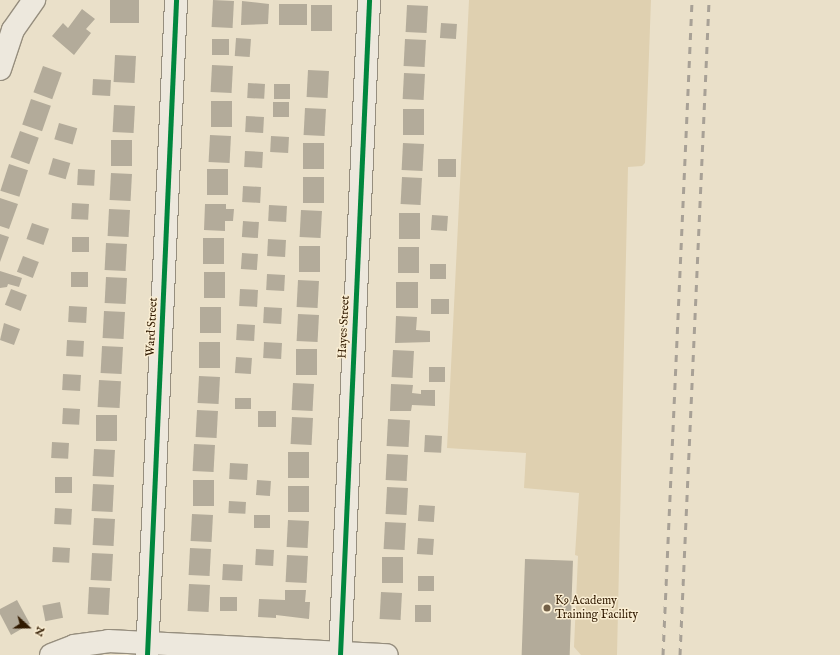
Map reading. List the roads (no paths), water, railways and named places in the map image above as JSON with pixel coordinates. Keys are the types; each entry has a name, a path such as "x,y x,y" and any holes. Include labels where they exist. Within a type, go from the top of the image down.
{"street":[{"path":"0,69 14,30 34,0"},
{"name":"Ward Street","path":"148,649 176,0"},
{"name":"Hayes Street","path":"340,654 369,0"},
{"path":"51,655 89,643 108,641 148,649 387,655"}],"railway":[{"path":"663,655 692,0"},
{"path":"680,655 709,0"}],"place":[{"name":"K9 Academy Training Facility","path":"547,608"}]}
